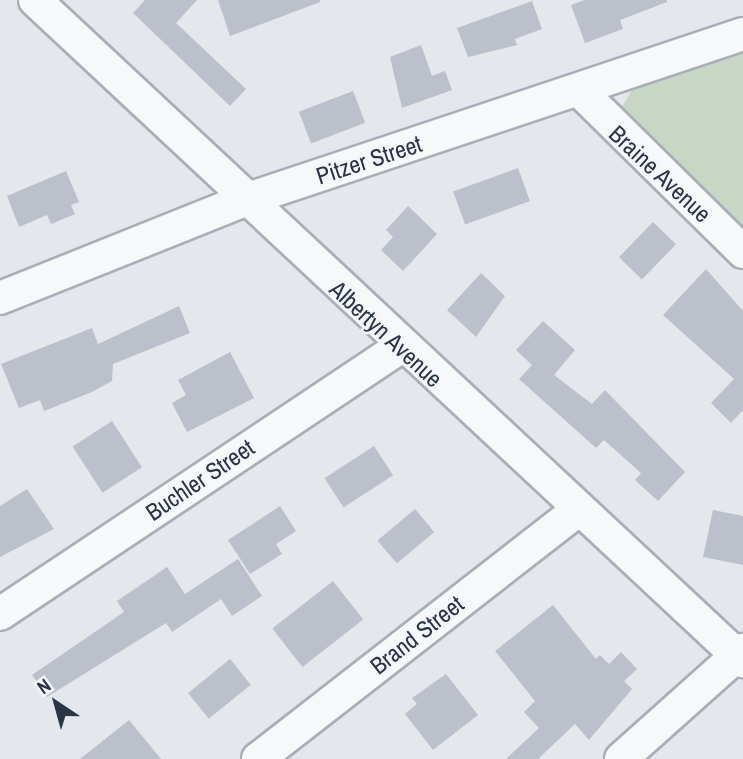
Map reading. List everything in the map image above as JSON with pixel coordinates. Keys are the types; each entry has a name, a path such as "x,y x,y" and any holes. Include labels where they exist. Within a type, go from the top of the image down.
{"street":[{"name":"Albertyn Avenue","path":"34,0 575,512 741,655"},
{"name":"Pitzer Street","path":"0,298 245,200 581,92 743,34"},
{"name":"Braine Avenue","path":"581,92 743,252"},
{"name":"Buchler Street","path":"0,614 400,347"},
{"name":"Brand Street","path":"258,759 575,512"},
{"path":"621,759 741,655"}],"green space":[{"path":"743,50 743,228 625,118 622,107 632,90"}],"building":[{"path":"145,0 197,0 176,23 246,89 230,106 133,13"},
{"path":"218,0 320,0 320,2 230,36"},
{"path":"584,0 667,2 620,20 623,29 585,43 571,5"},
{"path":"532,1 542,29 515,39 517,45 468,57 457,28"},
{"path":"421,45 432,76 445,71 452,90 402,108 390,57"},
{"path":"353,91 365,123 311,144 299,112"},
{"path":"518,168 530,201 465,224 453,192"},
{"path":"66,171 79,202 71,205 75,214 51,224 47,215 19,227 7,196"},
{"path":"408,206 437,234 403,271 381,250 393,237 386,230"},
{"path":"653,222 676,244 642,279 619,257"},
{"path":"706,269 743,311 743,410 731,423 711,403 734,379 663,315"},
{"path":"481,273 505,296 476,337 447,310"},
{"path":"179,306 190,333 113,364 112,381 92,392 44,411 40,400 19,408 1,364 92,328 98,344"},
{"path":"543,321 575,350 554,375 592,404 605,390 685,472 658,501 635,480 641,473 604,440 596,448 519,379 532,365 516,350"},
{"path":"230,352 254,398 187,432 172,403 186,395 178,380"},
{"path":"112,421 142,467 103,493 73,447"},
{"path":"374,446 393,475 344,507 325,478"},
{"path":"27,489 54,529 0,557 0,506"},
{"path":"280,506 296,531 276,544 282,554 250,574 228,540"},
{"path":"415,509 434,532 397,563 377,540"},
{"path":"713,510 743,516 743,565 703,557"},
{"path":"238,559 262,596 232,616 221,599 172,632 166,623 47,697 32,675 124,612 117,601 167,567 185,594"},
{"path":"333,581 363,620 302,667 272,628"},
{"path":"553,605 596,659 600,655 609,664 621,652 637,669 624,681 632,689 589,740 575,724 538,759 506,759 539,728 524,712 535,701 495,651"},
{"path":"230,659 251,685 209,719 188,693"},
{"path":"446,674 478,715 433,750 405,714 417,704 412,698"},
{"path":"129,720 161,759 80,759"}]}
